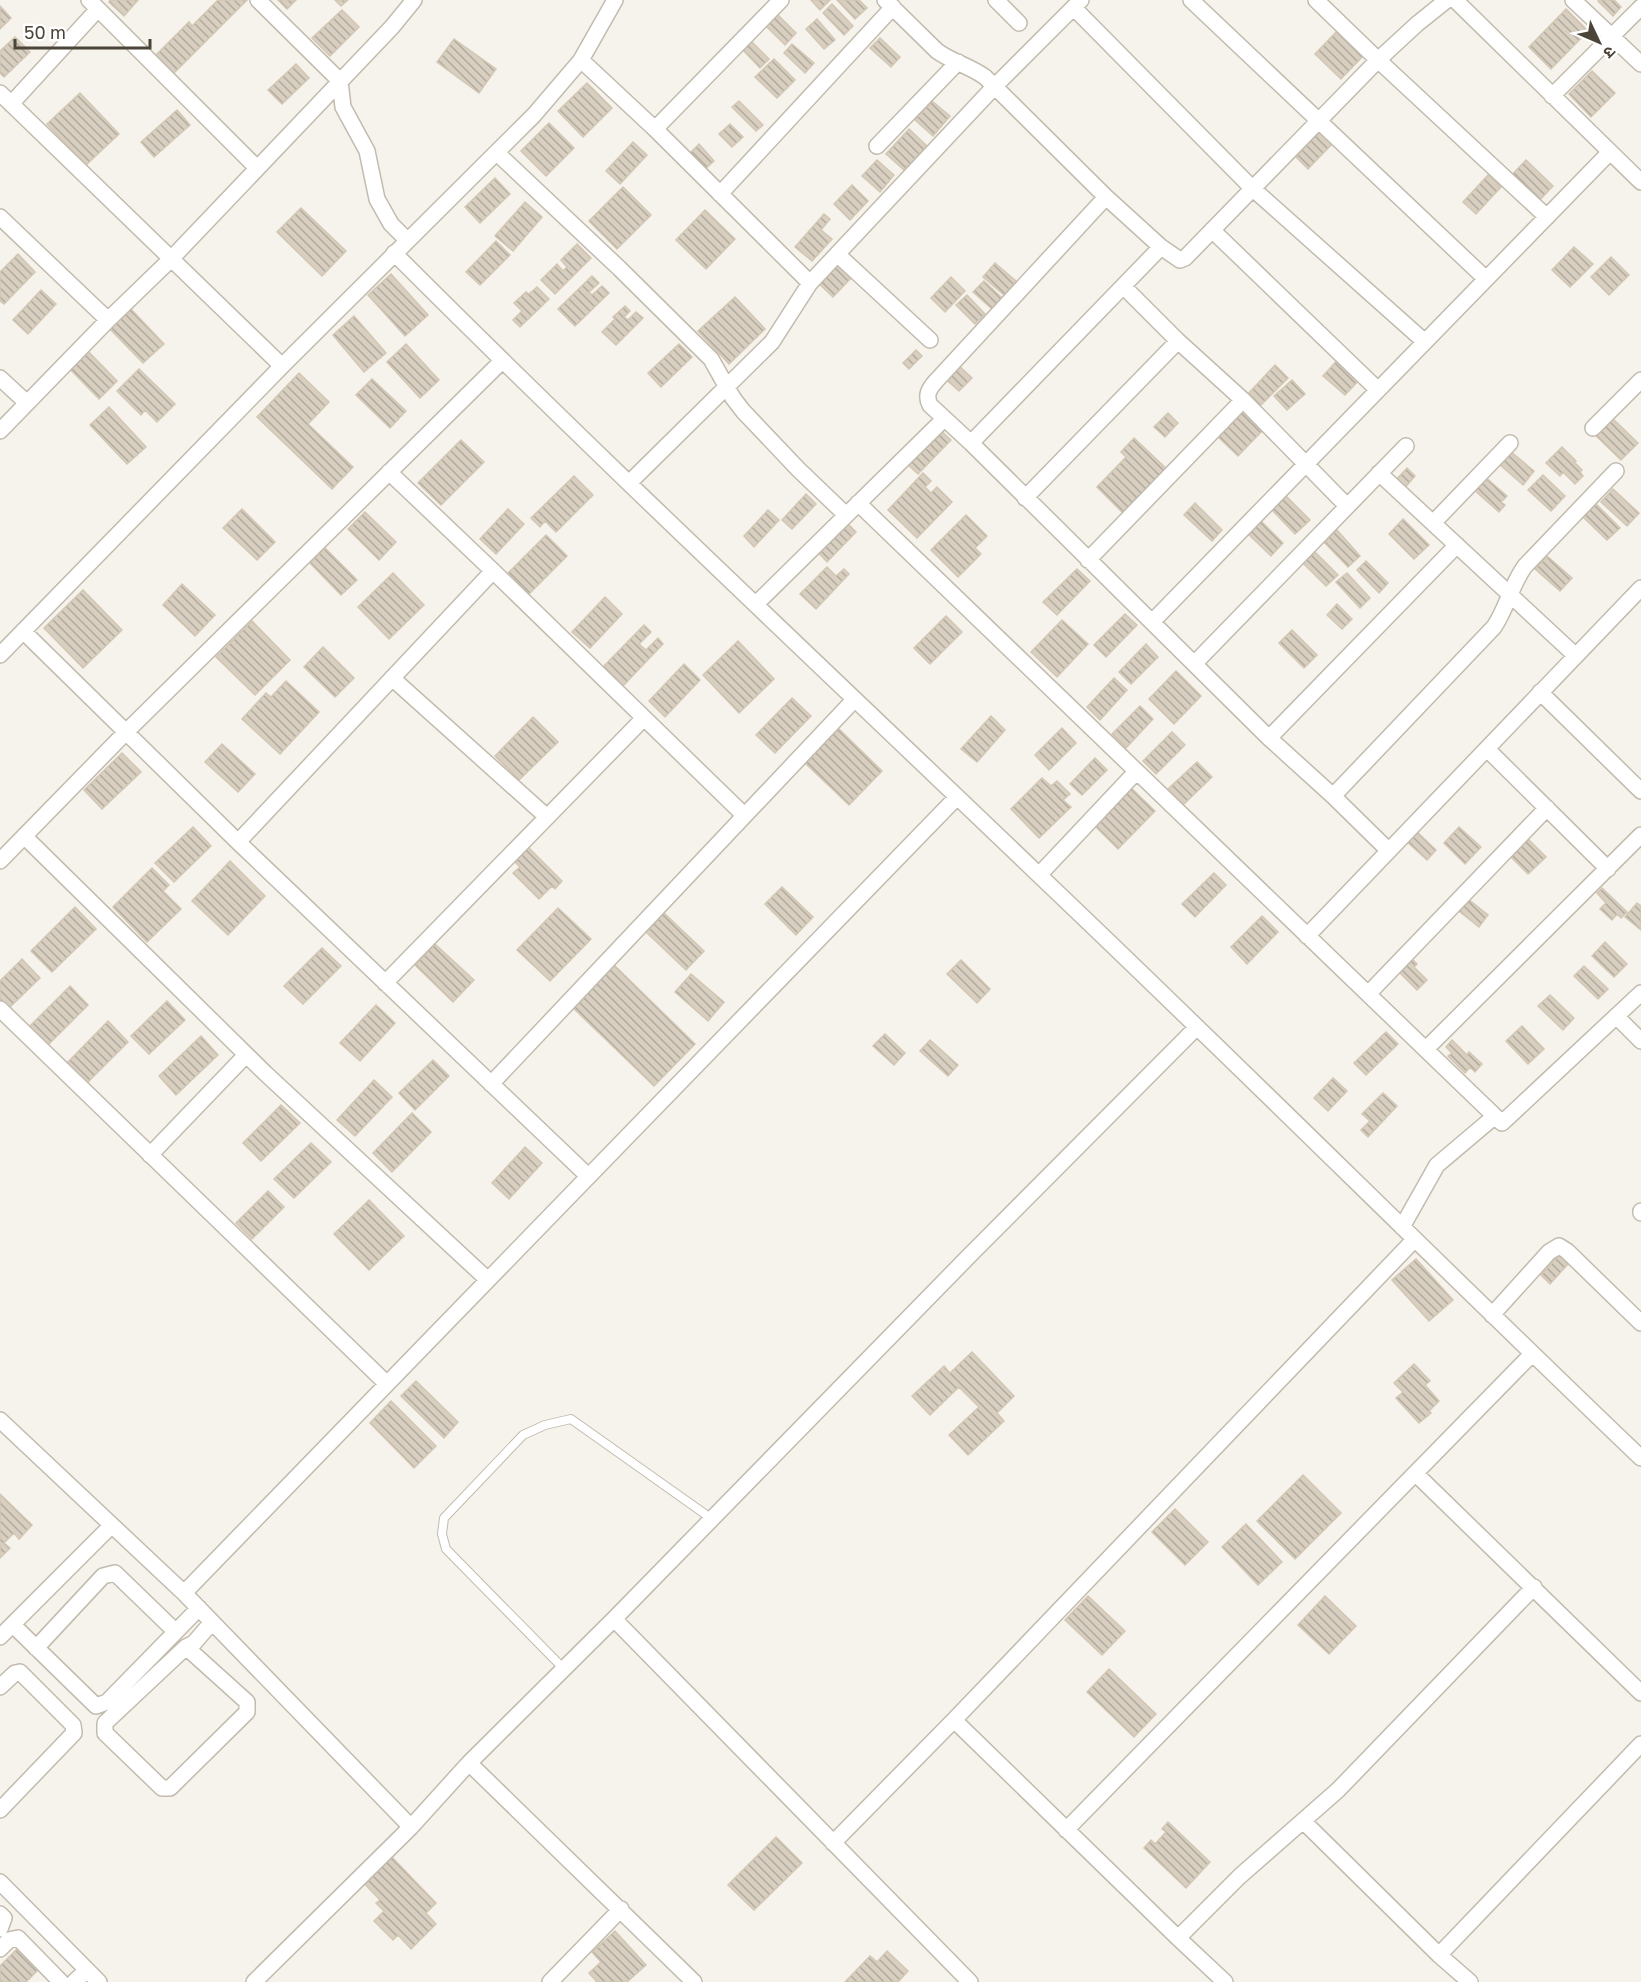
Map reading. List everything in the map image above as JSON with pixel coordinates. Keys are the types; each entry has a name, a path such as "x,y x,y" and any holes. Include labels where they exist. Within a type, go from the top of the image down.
{"street":[{"path":"258,0 340,81 343,107 367,151 377,199 391,224 407,240"},
{"path":"0,431 171,259 392,27 414,0"},
{"path":"0,655 282,366 534,115 581,60 615,0"},
{"path":"655,129 781,0"},
{"path":"996,0 1019,23"},
{"path":"1191,0 1486,279"},
{"path":"1316,0 1547,217"},
{"path":"720,194 889,4 937,51 978,72 1106,197 1161,247 1177,260 1182,260 1378,60 1447,0"},
{"path":"1455,0 1641,182"},
{"path":"1573,0 1641,64"},
{"path":"11,104 93,4 257,168"},
{"path":"629,483 772,342 810,283 994,87 1078,4 1252,188 1425,342"},
{"path":"1552,96 1641,7"},
{"path":"581,60 655,129 810,283"},
{"path":"877,146 958,62"},
{"path":"0,93 282,366"},
{"path":"1152,622 1610,152"},
{"path":"497,153 619,267 711,358 726,387 743,411 777,448 846,515"},
{"path":"1106,197 930,388 927,401 1269,738 1388,850"},
{"path":"0,217 108,320"},
{"path":"1212,230 1378,390"},
{"path":"971,443 1161,247"},
{"path":"394,253 502,361 854,700 1040,875 1641,1458"},
{"path":"837,254 930,340"},
{"path":"1123,286 1178,341 1243,400 1347,506"},
{"path":"1025,498 1178,341"},
{"path":"0,861 126,732 502,361"},
{"path":"0,378 27,403"},
{"path":"1593,428 1641,380"},
{"path":"1088,560 1243,400"},
{"path":"756,604 944,419"},
{"path":"1433,523 1510,443"},
{"path":"1195,663 1406,446"},
{"path":"1333,796 1494,627 1525,566 1616,471"},
{"path":"389,472 744,815"},
{"path":"1379,473 1576,656"},
{"path":"858,503 1502,1123 1641,993"},
{"path":"1269,738 1457,545"},
{"path":"238,842 494,571"},
{"path":"1307,936 1641,588"},
{"path":"23,631 238,842 588,1176"},
{"path":"392,678 547,817"},
{"path":"1540,692 1641,791"},
{"path":"491,1084 854,700"},
{"path":"385,983 644,718"},
{"path":"1486,749 1608,869"},
{"path":"1040,875 1136,772"},
{"path":"184,1593 957,797"},
{"path":"1369,993 1547,808"},
{"path":"1426,1049 1641,835"},
{"path":"24,836 246,1055 488,1280"},
{"path":"0,1009 387,1384"},
{"path":"1616,1016 1641,1041"},
{"path":"254,1982 411,1827 469,1763 614,1619 1197,1027"},
{"path":"150,1155 246,1055"},
{"path":"1402,1227 1437,1165 1495,1116"},
{"path":"833,1843 1414,1240"},
{"path":"1492,1315 1550,1252 1559,1246 1567,1251 1641,1323"},
{"path":"1066,1830 1532,1354"},
{"path":"0,1420 184,1593 411,1827"},
{"path":"1416,1474 1641,1693"},
{"path":"0,1637 111,1526"},
{"path":"36,1648 103,1576 115,1573 175,1630"},
{"path":"1178,1938 1247,1870 1338,1790 1534,1587"},
{"path":"13,1625 96,1706 107,1702 199,1608"},
{"path":"614,1619 970,1982"},
{"path":"186,1647 247,1702 247,1712 170,1788 162,1788 105,1734 105,1723 186,1647 194,1643 212,1622"},
{"path":"0,1687 15,1673 20,1672 73,1725 74,1733 0,1809"},
{"path":"954,1720 1226,1982"},
{"path":"1439,1955 1641,1744"},
{"path":"469,1763 694,1982"},
{"path":"1303,1821 1439,1955 1470,1982"},
{"path":"0,1882 99,1982"},
{"path":"550,1982 621,1909"},
{"path":"0,1914 4,1918 0,1929"},
{"path":"0,1949 9,1940 18,1938 61,1982"},
{"path":"74,1982 87,1970"}],"lane":[{"path":"564,1669 446,1549 442,1534 444,1518 523,1435 545,1425 571,1419 712,1519"}],"building":[{"path":"110,0 138,0 124,16 109,2"},
{"path":"218,0 247,0 171,76 153,58 189,22 192,26"},
{"path":"278,0 296,0 287,9"},
{"path":"335,0 348,0 341,6"},
{"path":"811,0 830,0 820,10"},
{"path":"837,0 859,0 867,8 855,19"},
{"path":"1599,0 1614,0 1621,7 1613,16"},
{"path":"832,4 853,26 844,35 823,13"},
{"path":"0,6 11,18 0,29"},
{"path":"1566,9 1588,31 1551,69 1529,47"},
{"path":"342,10 359,27 330,56 312,38"},
{"path":"777,14 796,33 785,45 766,26"},
{"path":"817,19 835,40 824,49 806,29"},
{"path":"1339,29 1365,54 1341,79 1315,54"},
{"path":"15,37 30,52 4,77 0,73 0,51"},
{"path":"880,38 900,57 891,67 870,48"},
{"path":"454,39 496,69 479,93 437,62"},
{"path":"751,41 769,59 760,68 742,49"},
{"path":"792,44 814,63 805,73 784,53"},
{"path":"774,59 795,80 777,98 755,77"},
{"path":"296,64 309,78 282,104 268,90"},
{"path":"1592,71 1615,93 1591,117 1569,94"},
{"path":"587,83 612,108 583,137 558,111"},
{"path":"80,93 119,134 86,165 47,124"},
{"path":"739,101 763,125 756,131 732,107"},
{"path":"932,101 950,116 933,136 915,120"},
{"path":"177,110 190,125 154,157 141,142"},
{"path":"549,123 574,148 546,176 521,151"},
{"path":"730,124 743,137 732,147 719,134"},
{"path":"909,129 927,146 904,170 886,154"},
{"path":"1319,132 1332,144 1308,169 1296,157"},
{"path":"633,142 647,155 620,184 606,171"},
{"path":"699,144 714,161 703,171 689,154"},
{"path":"877,160 894,175 880,192 862,176"},
{"path":"1526,160 1553,186 1537,203 1510,177"},
{"path":"1488,175 1501,187 1476,214 1463,202"},
{"path":"495,178 510,194 480,223 465,207"},
{"path":"852,185 868,201 850,220 834,204"},
{"path":"623,187 651,215 617,249 589,221"},
{"path":"525,202 542,217 513,251 495,236"},
{"path":"301,208 346,251 322,276 277,232"},
{"path":"705,210 735,239 706,269 676,240"},
{"path":"824,214 830,219 821,230 832,239 812,261 795,247"},
{"path":"496,241 510,255 480,285 466,272"},
{"path":"577,244 591,258 555,294 541,280 557,264 563,271 567,267 561,260"},
{"path":"1574,247 1593,264 1570,287 1552,270"},
{"path":"18,254 35,272 4,304 0,301 0,272"},
{"path":"1611,257 1629,275 1609,295 1591,277"},
{"path":"833,259 852,277 833,297 814,279"},
{"path":"995,263 1016,281 1004,295 983,277"},
{"path":"391,274 428,315 405,336 368,295"},
{"path":"592,276 599,283 589,292 592,295 602,286 609,293 575,326 558,309"},
{"path":"951,277 965,291 945,312 931,298"},
{"path":"984,281 1002,298 992,309 973,292"},
{"path":"537,287 549,299 520,327 513,320 522,311 514,303 526,292 529,294"},
{"path":"41,290 56,304 28,334 13,320"},
{"path":"967,295 985,314 975,324 956,305"},
{"path":"735,297 765,329 729,364 698,331"},
{"path":"625,306 630,311 624,317 628,320 636,312 643,318 616,345 602,332"},
{"path":"130,308 164,344 143,363 109,328"},
{"path":"354,316 386,353 364,372 333,335"},
{"path":"406,344 439,380 420,398 387,362"},
{"path":"679,344 692,357 661,387 648,373"},
{"path":"85,348 117,381 99,399 67,366"},
{"path":"916,350 922,356 909,369 903,363"},
{"path":"1341,356 1363,376 1345,395 1323,376"},
{"path":"955,362 972,378 959,391 942,376"},
{"path":"1275,365 1288,378 1259,407 1247,395"},
{"path":"139,369 175,404 157,422 145,410 141,415 117,391"},
{"path":"299,373 329,402 308,424 353,467 332,489 257,417"},
{"path":"372,379 406,411 390,428 356,395"},
{"path":"1292,380 1305,394 1287,410 1274,396"},
{"path":"109,407 146,447 127,464 90,425"},
{"path":"1242,407 1264,429 1238,456 1215,434"},
{"path":"1168,413 1178,423 1165,437 1154,427"},
{"path":"1609,415 1638,443 1621,460 1593,433"},
{"path":"937,427 951,440 918,474 905,462"},
{"path":"1134,438 1170,472 1127,517 1097,487 1126,457 1121,452"},
{"path":"461,440 484,462 441,505 418,483"},
{"path":"1562,447 1582,470 1580,472 1583,476 1575,484 1563,472 1560,476 1546,463"},
{"path":"1510,451 1534,471 1523,485 1499,464"},
{"path":"1407,468 1415,476 1403,490 1394,482"},
{"path":"923,473 931,481 925,487 931,493 937,487 952,502 917,538 888,510"},
{"path":"1543,475 1565,496 1551,511 1528,490"},
{"path":"574,476 593,495 556,532 545,521 540,527 531,518"},
{"path":"1484,476 1507,496 1501,502 1505,505 1499,512 1473,489"},
{"path":"1613,489 1639,513 1627,526 1601,502"},
{"path":"806,494 816,504 792,529 782,520"},
{"path":"1284,494 1310,520 1295,534 1270,508"},
{"path":"1195,503 1222,530 1212,541 1184,515"},
{"path":"1596,504 1620,528 1607,540 1583,517"},
{"path":"242,509 275,542 257,560 223,528"},
{"path":"508,509 524,524 496,554 480,539"},
{"path":"768,510 779,520 754,547 744,536"},
{"path":"365,512 396,542 379,560 348,529"},
{"path":"966,515 987,536 975,548 981,554 958,577 931,550"},
{"path":"1258,518 1283,543 1271,556 1245,531"},
{"path":"843,519 856,532 827,562 815,549"},
{"path":"1403,519 1429,545 1414,559 1389,534"},
{"path":"1337,530 1360,556 1348,567 1324,542"},
{"path":"546,535 567,556 528,595 507,574"},
{"path":"325,548 357,580 341,595 310,563"},
{"path":"1315,552 1338,575 1326,586 1303,563"},
{"path":"1547,556 1572,578 1560,591 1535,569"},
{"path":"1366,561 1388,583 1379,593 1357,570"},
{"path":"827,567 836,576 844,569 849,574 816,609 800,594"},
{"path":"1077,569 1090,581 1057,615 1043,602"},
{"path":"393,573 424,605 389,639 358,607"},
{"path":"1347,573 1370,598 1360,608 1336,582"},
{"path":"182,584 215,615 195,636 163,605"},
{"path":"83,590 122,630 83,668 44,628"},
{"path":"605,597 622,614 590,648 572,632"},
{"path":"1337,604 1352,619 1342,629 1327,615"},
{"path":"1125,614 1137,625 1106,657 1094,645"},
{"path":"946,616 962,632 930,664 914,648"},
{"path":"1062,620 1088,644 1057,677 1031,652"},
{"path":"252,621 290,660 255,695 216,657"},
{"path":"644,625 651,632 639,644 646,650 658,638 663,644 621,688 601,669"},
{"path":"1292,630 1317,655 1304,668 1279,643"},
{"path":"738,641 774,679 739,713 703,675"},
{"path":"1146,644 1158,657 1131,684 1119,672"},
{"path":"323,647 354,678 335,697 304,667"},
{"path":"684,664 700,680 665,717 649,701"},
{"path":"1176,671 1201,696 1174,724 1149,699"},
{"path":"1114,678 1127,690 1100,720 1087,707"},
{"path":"286,681 319,712 280,754 242,719 266,693 271,697"},
{"path":"792,698 811,716 775,753 756,735"},
{"path":"1140,706 1153,719 1126,748 1112,734"},
{"path":"991,716 1005,730 977,762 961,749"},
{"path":"533,717 558,742 519,780 495,756"},
{"path":"838,728 882,771 849,805 805,763"},
{"path":"1062,728 1076,743 1049,770 1035,755"},
{"path":"1172,732 1185,745 1156,774 1143,761"},
{"path":"222,744 255,774 238,792 205,762"},
{"path":"122,753 141,772 102,809 84,790"},
{"path":"1095,758 1107,770 1082,795 1070,784"},
{"path":"1197,762 1212,777 1183,805 1168,789"},
{"path":"1042,778 1051,786 1057,781 1070,794 1063,800 1071,807 1039,838 1011,809"},
{"path":"1127,784 1155,811 1118,849 1090,821"},
{"path":"193,827 211,846 174,882 155,863"},
{"path":"1459,827 1481,847 1465,864 1444,843"},
{"path":"1414,829 1436,850 1427,860 1404,839"},
{"path":"1527,838 1546,857 1528,874 1510,856"},
{"path":"527,846 562,881 555,889 552,886 539,899 513,873 520,867 513,860"},
{"path":"230,861 265,896 228,935 192,901"},
{"path":"152,868 169,885 163,891 181,909 147,942 113,907"},
{"path":"1214,873 1226,885 1195,917 1182,904"},
{"path":"782,887 813,917 796,935 765,904"},
{"path":"1602,888 1627,912 1621,918 1617,914 1612,920 1600,909 1606,903 1597,893"},
{"path":"1468,899 1488,915 1479,927 1459,911"},
{"path":"1637,903 1641,906 1641,930 1625,917"},
{"path":"75,907 96,929 52,972 31,951"},
{"path":"558,908 591,939 550,981 517,950"},
{"path":"664,913 704,951 686,970 646,932"},
{"path":"1262,916 1278,932 1247,964 1231,947"},
{"path":"1605,942 1627,964 1614,977 1592,956"},
{"path":"435,944 474,980 453,1002 415,965"},
{"path":"322,948 341,966 303,1004 284,986"},
{"path":"1411,958 1417,964 1414,967 1427,980 1417,990 1398,971"},
{"path":"22,959 40,978 8,1009 0,1000 0,981"},
{"path":"961,960 990,989 977,1003 947,974"},
{"path":"611,962 695,1044 654,1086 570,1005"},
{"path":"1584,966 1608,989 1598,999 1574,976"},
{"path":"691,974 724,1002 708,1021 675,992"},
{"path":"70,986 88,1005 47,1046 29,1027"},
{"path":"1550,995 1574,1018 1563,1030 1538,1006"},
{"path":"167,1001 185,1020 149,1054 131,1036"},
{"path":"376,1005 395,1023 360,1061 340,1043"},
{"path":"108,1021 128,1042 87,1083 67,1063"},
{"path":"1522,1026 1544,1049 1528,1064 1506,1041"},
{"path":"1386,1032 1398,1044 1366,1075 1354,1063"},
{"path":"885,1034 905,1053 894,1065 873,1046"},
{"path":"201,1036 218,1055 176,1095 159,1076"},
{"path":"930,1040 958,1065 948,1076 920,1051"},
{"path":"1452,1040 1467,1055 1469,1052 1482,1064 1475,1072 1470,1067 1465,1073 1448,1056 1452,1053 1446,1047"},
{"path":"433,1060 449,1076 415,1110 399,1093"},
{"path":"1333,1078 1347,1091 1328,1111 1314,1098"},
{"path":"374,1080 392,1097 355,1136 337,1120"},
{"path":"1383,1093 1397,1106 1368,1137 1361,1130 1370,1121 1362,1114"},
{"path":"281,1105 300,1123 261,1161 243,1143"},
{"path":"412,1113 431,1132 392,1172 373,1153"},
{"path":"311,1143 331,1162 294,1198 274,1179"},
{"path":"525,1147 542,1163 509,1199 492,1183"},
{"path":"268,1191 284,1207 252,1239 236,1223"},
{"path":"369,1200 404,1236 369,1270 334,1234"},
{"path":"1559,1255 1568,1264 1550,1284 1541,1275"},
{"path":"1416,1259 1453,1300 1429,1321 1392,1280"},
{"path":"972,1352 1014,1396 997,1413 1004,1421 968,1455 949,1435 979,1407 959,1387 930,1415 912,1396 944,1366 950,1373"},
{"path":"1414,1364 1430,1381 1425,1385 1439,1401 1429,1411 1431,1413 1419,1423 1396,1398 1403,1392 1394,1383"},
{"path":"416,1381 458,1422 444,1438 401,1396"},
{"path":"391,1401 436,1446 414,1468 370,1423"},
{"path":"1303,1475 1341,1513 1295,1559 1257,1521"},
{"path":"0,1494 32,1525 19,1539 14,1533 4,1543 10,1548 0,1558"},
{"path":"1175,1509 1208,1542 1185,1565 1152,1532"},
{"path":"1246,1524 1282,1562 1258,1585 1222,1547"},
{"path":"1088,1596 1125,1631 1102,1655 1065,1620"},
{"path":"1325,1596 1356,1626 1329,1654 1298,1625"},
{"path":"1109,1669 1156,1714 1134,1737 1087,1692"},
{"path":"1168,1822 1210,1862 1186,1888 1144,1848 1151,1840 1155,1844 1166,1832 1162,1829"},
{"path":"776,1837 802,1863 754,1910 728,1885"},
{"path":"387,1852 436,1903 426,1913 436,1924 411,1949 398,1935 393,1940 374,1921 384,1911 376,1903 380,1900 359,1878"},
{"path":"615,1931 646,1965 627,1982 597,1982 589,1973 601,1962 592,1952"},
{"path":"17,1949 38,1970 26,1982 0,1982 0,1966"},
{"path":"887,1951 908,1971 898,1982 845,1982 870,1956 877,1962"}]}
